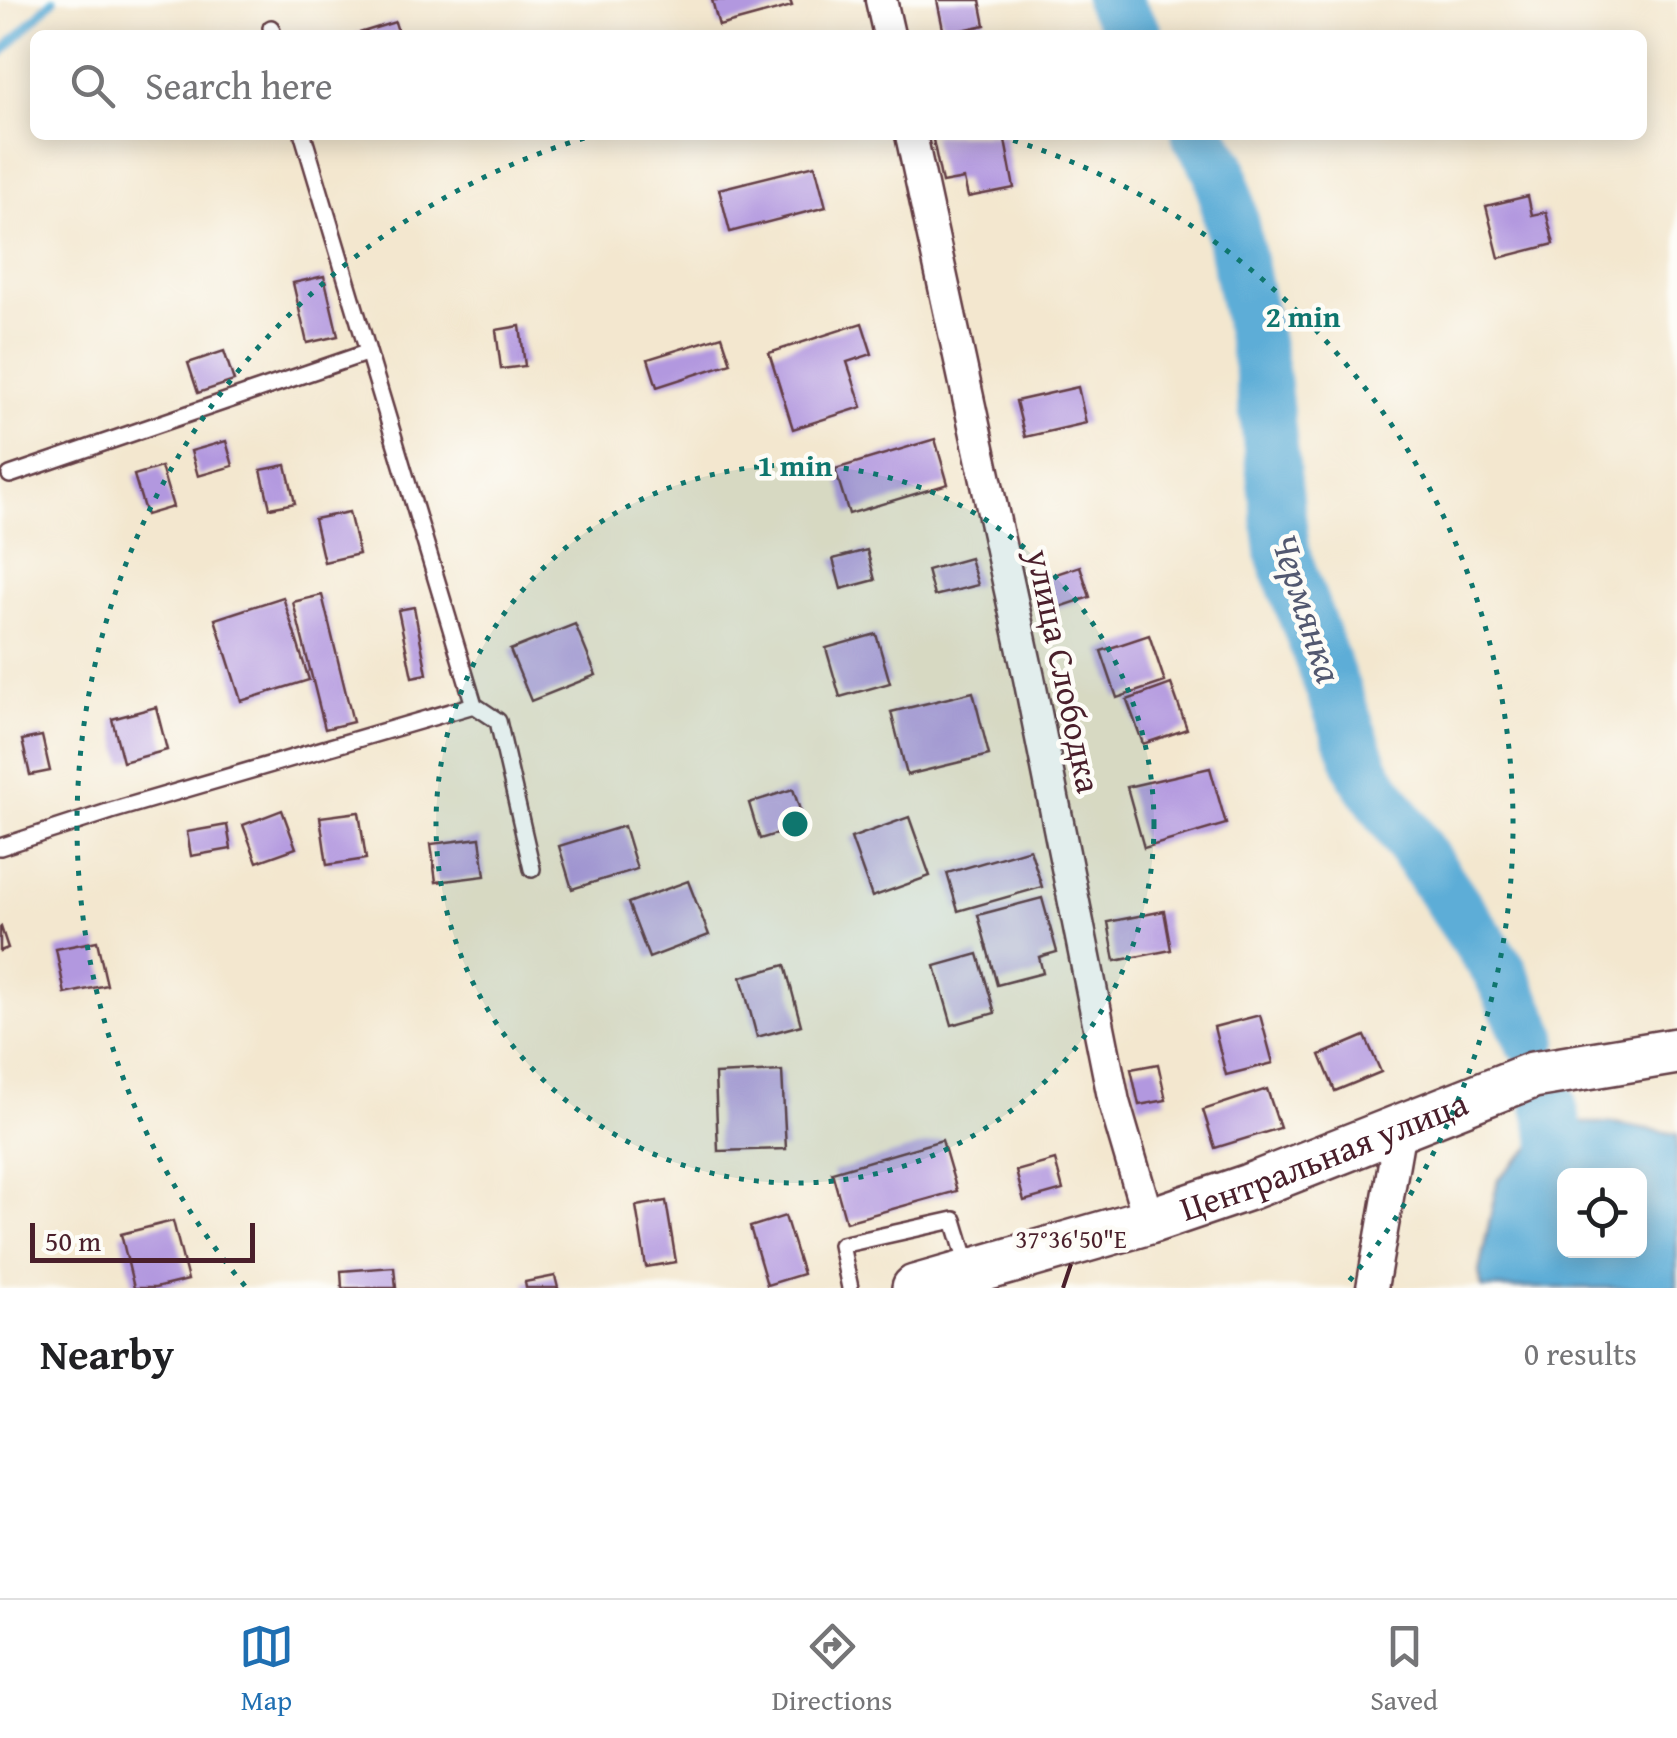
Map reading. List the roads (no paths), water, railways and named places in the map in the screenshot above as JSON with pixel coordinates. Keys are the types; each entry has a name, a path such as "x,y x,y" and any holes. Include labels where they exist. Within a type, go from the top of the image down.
{"street":[{"path":"881,0 888,30"},
{"name":"улица Слободка","path":"912,140 1029,678 1114,1102 1149,1221"},
{"name":"Центральная улица","path":"914,1288 1250,1188 1533,1075 1677,1052"},
{"path":"1372,1288 1400,1129"}],"lane":[{"path":"303,140 474,705 498,721 532,868"},
{"path":"10,476 366,352"},
{"path":"0,847 474,705"},
{"path":"850,1288 841,1245 954,1220 970,1272"}],"water":[{"path":"1556,1123 1613,1123 1677,1134 1677,1288 1482,1288 1479,1272 1498,1179"}],"waterway":[{"path":"0,54 53,0"},
{"name":"Чермянка","path":"1112,0 1132,30"},
{"name":"Чермянка","path":"1202,140 1220,169 1262,374 1283,555 1364,773 1500,972 1531,1038"},
{"name":"Чермянка","path":"1549,1103 1564,1168"}]}
